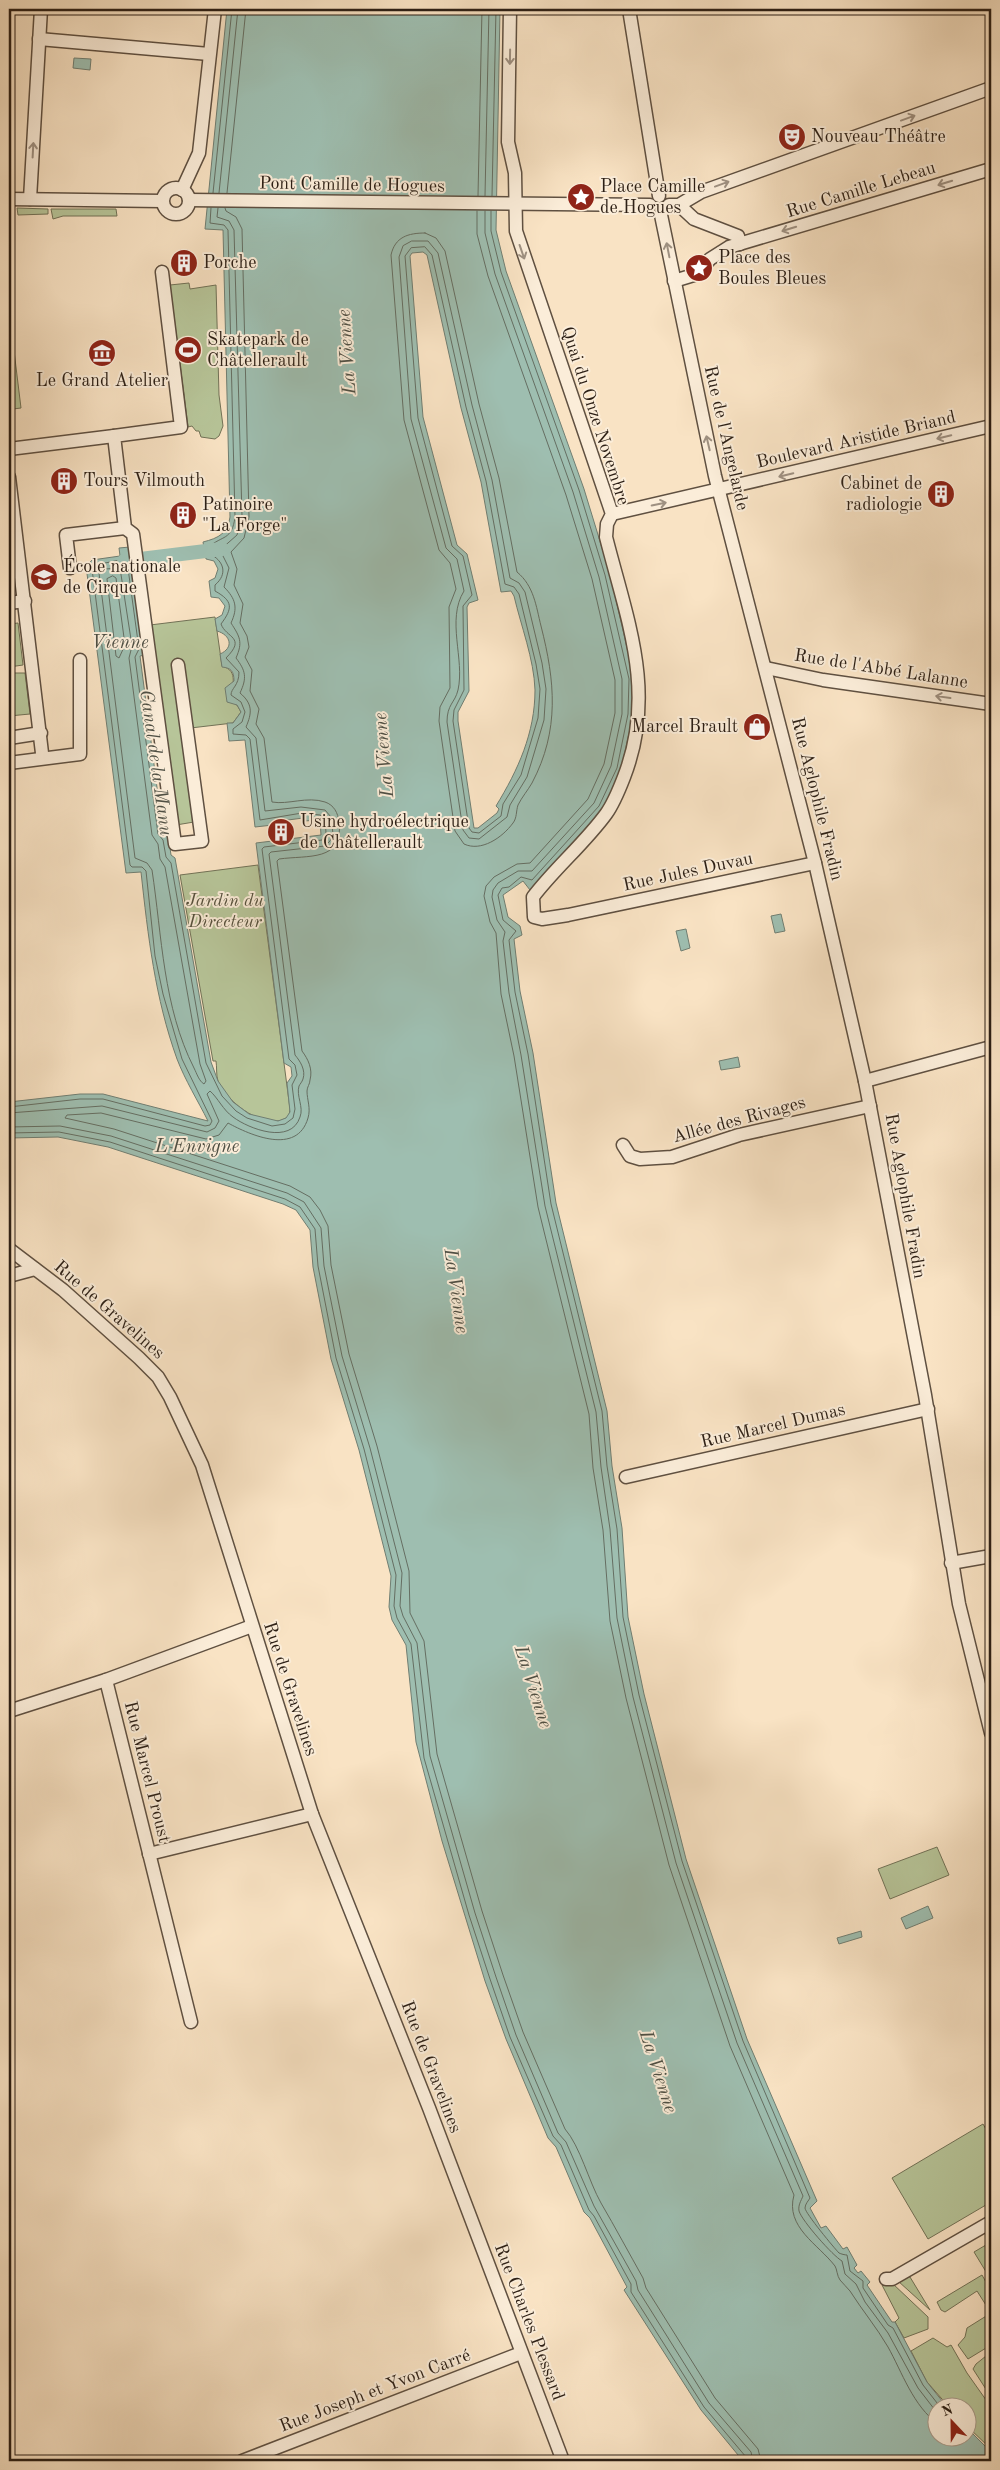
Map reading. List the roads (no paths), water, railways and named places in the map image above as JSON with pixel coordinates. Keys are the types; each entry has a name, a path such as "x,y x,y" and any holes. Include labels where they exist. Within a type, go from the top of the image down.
{"street":[{"path":"30,199 41,9"},
{"path":"162,201 168,212 176,214 184,212 185,195 199,153 214,9"},
{"name":"Quai du Onze Novembre","path":"510,9 508,142 515,173 514,220 518,241 612,514 607,524 606,536 637,661 640,712 628,767 607,813 533,897 534,917 542,920 568,915"},
{"path":"629,9 659,196"},
{"path":"39,39 209,54"},
{"path":"674,281 697,274 710,259 734,246 738,236 670,208 665,197 653,198 650,205 653,213 670,208 701,192 991,88"},
{"name":"Rue Camille Lebeau","path":"734,246 991,169"},
{"path":"162,201 169,190 185,195"},
{"name":"Pont Camille de Hogues","path":"185,195 203,201 515,204"},
{"path":"9,199 162,201"},
{"path":"515,204 650,205"},
{"name":"Rue de l'Angelarde","path":"670,208 674,281 719,491 766,668"},
{"path":"9,449 182,427 162,272"},
{"name":"Boulevard Aristide Briand","path":"612,514 719,491 991,426"},
{"path":"114,436 125,528"},
{"path":"9,477 42,753"},
{"path":"70,568 66,535 125,528 134,534 174,844 202,841 178,665"},
{"path":"9,603 25,601"},
{"path":"9,763 80,754 80,660"},
{"name":"Rue de l'Abbé Lalanne","path":"766,668 823,680 991,704"},
{"name":"Rue Aglophile Fradin","path":"766,668 815,863 865,1080 928,1409 958,1604 991,1733"},
{"path":"9,738 41,733"},
{"name":"Rue Jules Duvau","path":"568,915 815,863"},
{"path":"865,1080 991,1048"},
{"name":"Allée des Rivages","path":"623,1144 630,1156 640,1159 672,1157 739,1135 870,1106"},
{"name":"Rue de Gravelines","path":"9,1249 63,1290 140,1358 165,1388 202,1465 312,1814 462,2195"},
{"path":"9,1276 35,1269"},
{"name":"Rue Marcel Dumas","path":"626,1477 928,1409"},
{"path":"951,1563 991,1556"},
{"path":"9,1711 106,1680 252,1626"},
{"name":"Rue Marcel Proust","path":"106,1680 191,2022"},
{"path":"149,1854 312,1814"},
{"name":"Rue Charles Plessard","path":"462,2195 563,2461"},
{"path":"886,2279 892,2279 991,2222"},
{"name":"Rue Joseph et Yvon Carré","path":"242,2461 521,2353"}],"water":[{"path":"227,9 500,9 496,230 506,271 584,489 610,574 634,678 633,715 621,770 603,809 530,890 523,881 503,895 508,917 520,926 522,935 514,939 520,991 533,1053 556,1203 607,1411 612,1466 622,1528 628,1617 644,1694 686,1859 747,2039 817,2201 810,2208 821,2228 826,2226 843,2249 847,2247 857,2265 854,2268 858,2273 861,2271 870,2282 867,2285 892,2322 895,2322 927,2382 940,2398 928,2398 928,2448 978,2448 978,2439 991,2452 991,2461 743,2461 701,2410 624,2290 627,2287 590,2218 584,2212 556,2147 548,2138 506,2039 485,1981 442,1841 416,1742 406,1645 392,1620 389,1607 391,1576 359,1450 331,1359 313,1267 310,1230 296,1210 283,1204 108,1147 58,1137 9,1138 9,1102 80,1094 103,1094 208,1121 180,1067 169,1036 158,990 141,872 126,873 86,566 92,560 120,556 119,548 130,547 145,655 140,656 163,834 168,834 171,855 175,858 211,1062 218,1081 233,1102 249,1114 278,1121 286,1118 290,1112 287,1083 292,1076 291,1067 284,1063 256,843 321,835 320,820 304,821 303,818 273,822 273,825 255,827 245,740 229,741 227,723 233,723 241,712 237,705 227,702 225,688 234,681 234,678 233,672 228,668 222,667 220,654 227,648 229,642 225,635 217,631 215,619 222,615 225,606 219,598 211,597 209,581 215,578 218,569 214,561 206,559 203,542 214,539 222,534 229,523 230,517 223,230 205,229","holes":["423,252 427,255 461,408 481,482 501,592 511,591 514,596 530,655 535,690 532,721 524,751 496,806 499,809 497,813 478,828 474,828 458,721 458,712 469,691 467,607 469,603 478,600 467,554 457,545 423,417 410,256 412,253"]},
{"path":"74,58 91,59 90,70 73,68"},
{"path":"781,914 785,931 775,933 771,916"},
{"path":"686,929 690,948 681,951 676,931"},
{"path":"738,1057 740,1067 721,1070 719,1061"},
{"path":"928,1906 933,1918 906,1929 901,1918"},
{"path":"861,1931 862,1937 839,1944 837,1938"}],"waterway":[{"path":"124,561 222,549"}],"place":[{"name":"Nouveau Théâtre","path":"792,137"},
{"name":"Place Camille de Hogues","path":"581,197"},
{"name":"Porche","path":"184,263"},
{"name":"Place des Boules Bleues","path":"699,268"},
{"name":"Skatepark de Châtellerault","path":"188,350"},
{"name":"Le Grand Atelier","path":"102,353"},
{"name":"Tours Vilmouth","path":"64,481"},
{"name":"Cabinet de radiologie","path":"941,494"},
{"name":"Patinoire \"La Forge\"","path":"183,515"},
{"name":"École nationale de Cirque","path":"44,577"},
{"name":"Marcel Brault","path":"757,727"},
{"name":"Usine hydroélectrique de Châtellerault","path":"281,832"}],"water label":[{"name":"La Vienne","path":"348,352"},
{"name":"Vienne","path":"120,643"},
{"name":"La Vienne","path":"385,755"},
{"name":"Canal de la Manu","path":"155,763"},
{"name":"L'Envigne","path":"197,1147"},
{"name":"La Vienne","path":"455,1291"},
{"name":"La Vienne","path":"532,1687"},
{"name":"La Vienne","path":"657,2072"}],"park label":[{"name":"Jardin du Directeur","path":"225,911"}]}
